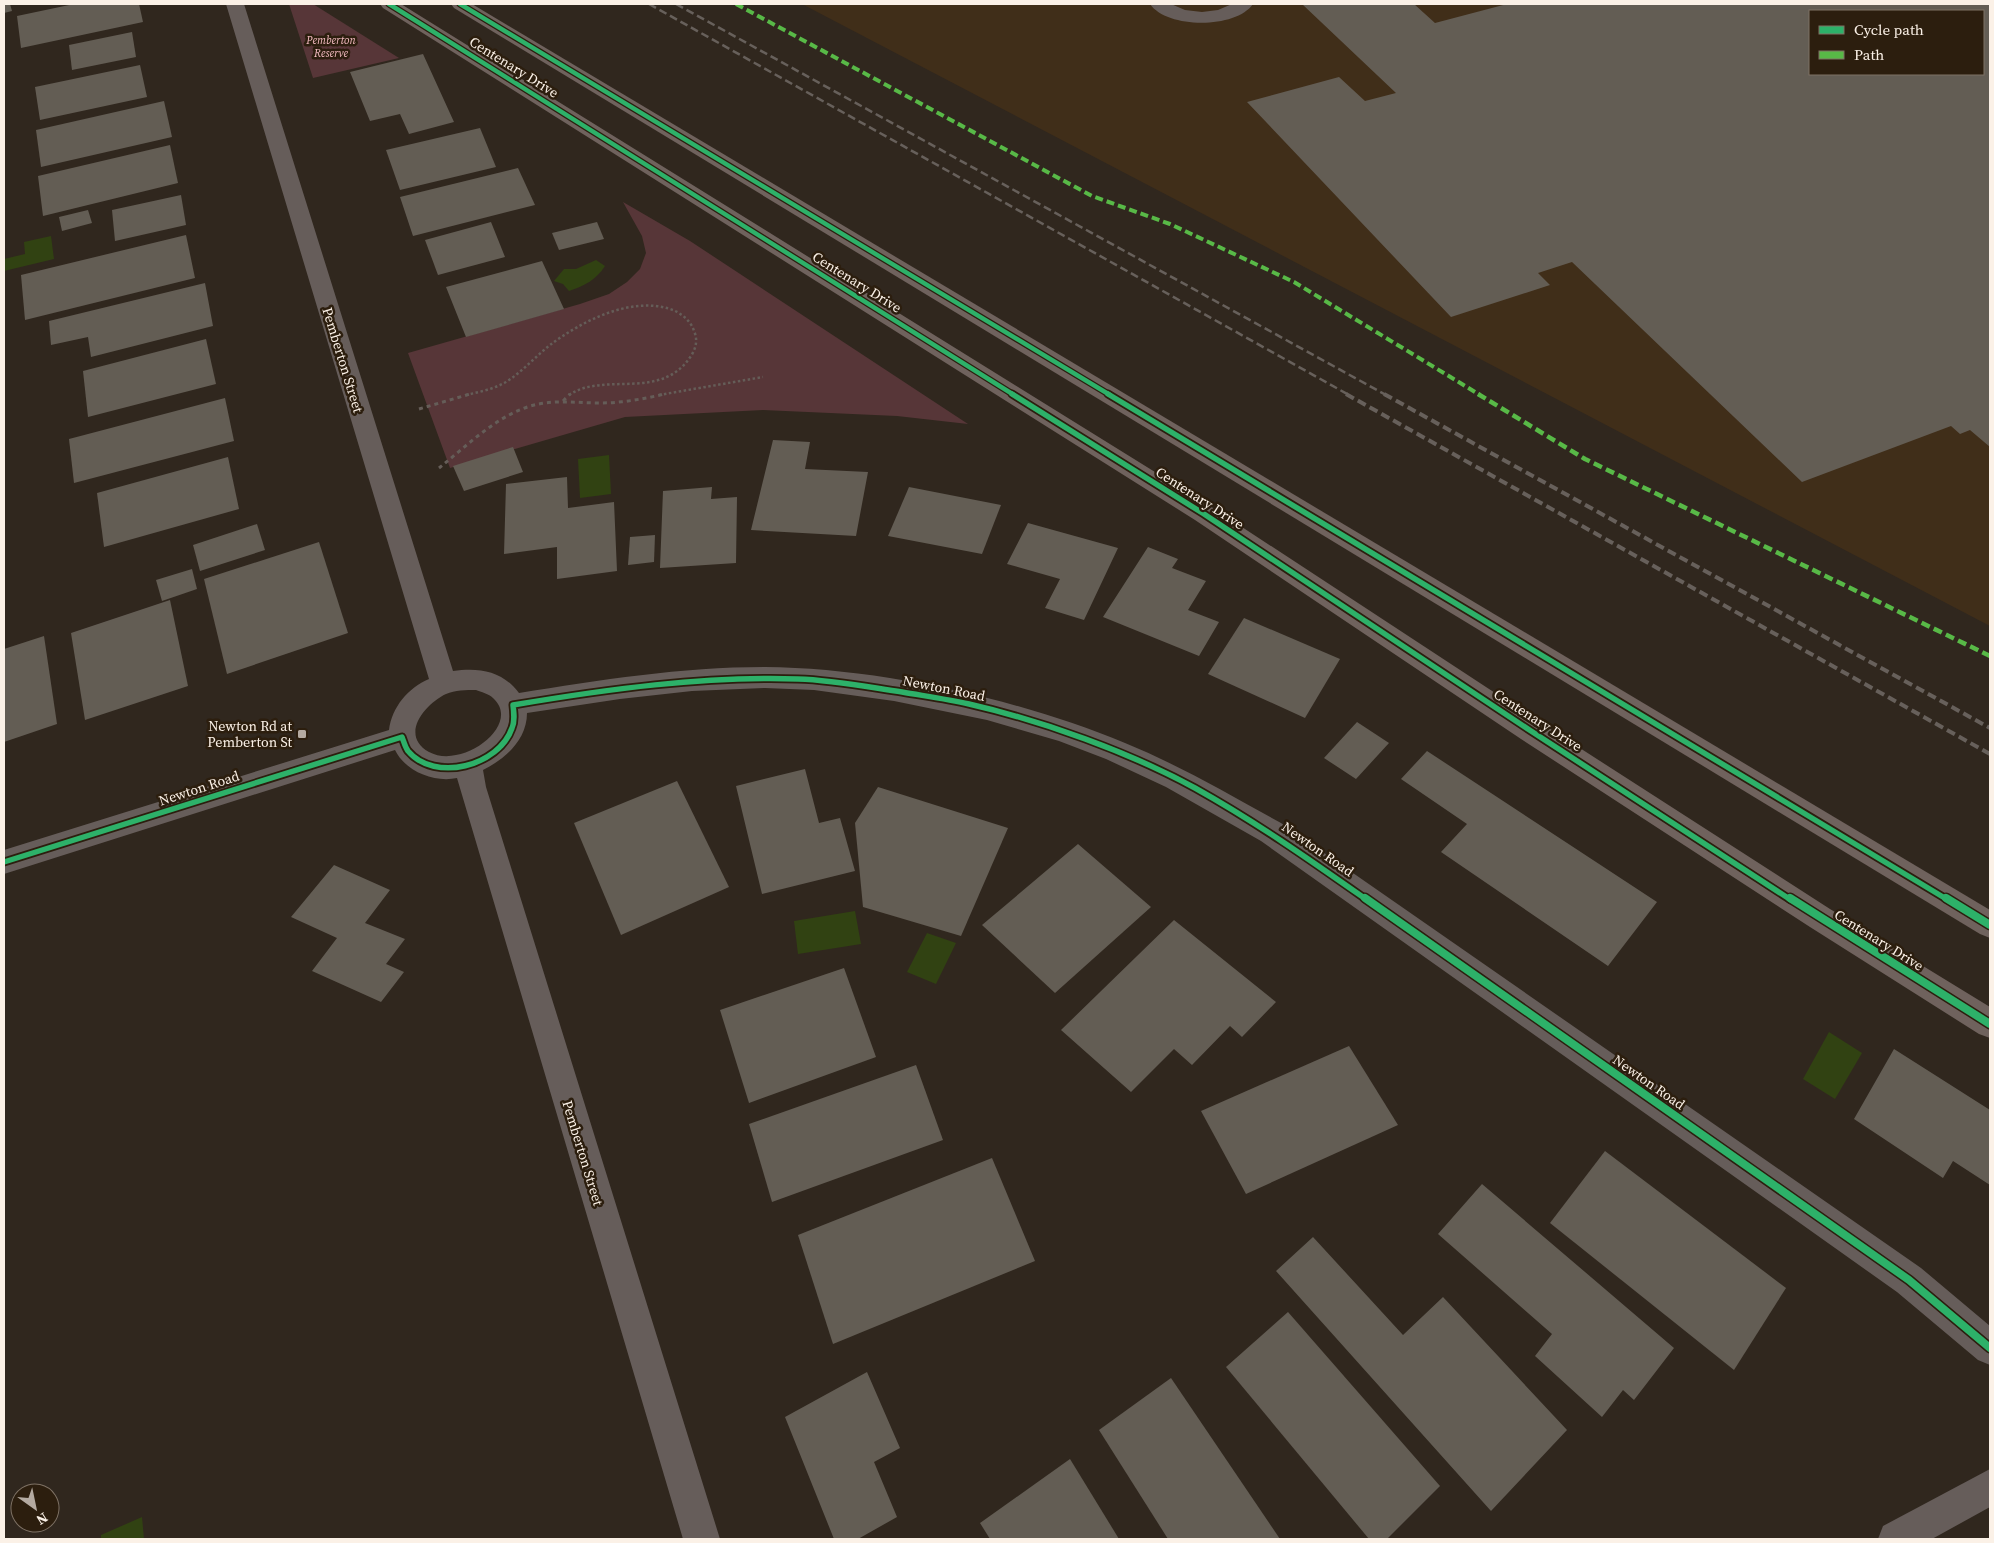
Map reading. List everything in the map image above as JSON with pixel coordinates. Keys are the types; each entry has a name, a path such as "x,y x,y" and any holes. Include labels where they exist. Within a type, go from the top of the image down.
{"highway":[{"name":"Centenary Drive","path":"389,4 1196,509 1820,918 1990,1024"},
{"name":"Centenary Drive","path":"460,4 1990,925"}],"street":[{"name":"Pemberton Street","path":"235,4 444,684"},
{"path":"1159,4 1171,12 1198,17 1222,15 1244,4"},
{"path":"478,679 494,684 506,693 513,704 514,718 510,731 502,744 488,756 469,765 452,768 434,767 418,760 407,750 402,737 402,725 408,712 417,700 444,684 478,679"},
{"name":"Newton Road","path":"513,704 659,683 729,679 800,679 871,687 969,704 1033,722 1115,751 1192,787 1271,832 1909,1280 1990,1348"},
{"name":"Newton Road","path":"4,862 402,737"},
{"name":"Pemberton Street","path":"469,765 472,787 701,1539"},
{"path":"1896,1539 1990,1488"}],"path":[{"path":"419,409 506,382 564,335 622,309 639,305 673,308 685,316 696,332 696,345 690,358 674,372 659,380 641,384 596,386 577,391 566,397 564,401"},
{"path":"439,468 498,422 518,410 537,404 564,401 601,403 638,400 683,390 763,377"}],"shaded area":[{"path":"802,4 1990,4 1990,626"},
{"path":"51,236 54,259 4,271 4,259 25,254 24,242"},
{"path":"596,260 605,266 594,279 585,285 569,291 563,284 554,281 564,269 576,269"},
{"path":"609,455 611,494 580,498 578,459"},
{"path":"855,911 861,944 798,954 794,921"},
{"path":"927,933 956,943 936,984 907,972"},
{"path":"1829,1032 1862,1053 1835,1099 1803,1079"},
{"path":"142,1517 144,1539 101,1539 101,1535"}],"green space":[{"name":"Pemberton Reserve","path":"289,4 313,4 399,58 313,78"},
{"path":"623,202 690,241 968,424 897,416 763,410 625,417 450,468 408,353 580,304 609,294 627,282 640,269 646,253 642,236"}],"building":[{"path":"4,4 10,4 12,11 4,13"},
{"path":"74,4 139,4 143,22 21,48 17,16"},
{"path":"1302,4 1414,4 1435,23 1507,4 1990,4 1990,447 1970,430 1960,434 1951,426 1802,482 1572,262 1538,273 1550,285 1451,317 1247,102 1339,77 1365,101 1396,93"},
{"path":"132,32 136,57 72,70 69,45"},
{"path":"423,54 454,122 409,134 400,114 370,121 350,72"},
{"path":"140,65 147,97 40,120 35,87"},
{"path":"164,101 172,137 41,167 36,130"},
{"path":"480,128 496,167 400,190 386,150"},
{"path":"170,145 178,183 43,216 38,176"},
{"path":"518,168 535,205 413,236 400,197"},
{"path":"181,195 186,225 115,241 112,210"},
{"path":"88,210 92,223 62,231 59,217"},
{"path":"491,222 505,257 438,275 425,240"},
{"path":"597,222 604,239 559,250 552,233"},
{"path":"186,235 195,278 25,320 21,275"},
{"path":"542,261 564,309 466,337 446,287"},
{"path":"205,283 213,326 91,357 88,337 51,345 49,321"},
{"path":"206,339 216,384 88,417 83,371"},
{"path":"225,398 234,441 74,483 69,439"},
{"path":"773,440 810,442 805,469 868,472 856,536 751,530"},
{"path":"513,447 523,472 464,491 453,466"},
{"path":"228,457 239,509 104,547 97,493"},
{"path":"567,477 568,508 614,502 617,571 557,579 557,547 504,554 506,484"},
{"path":"712,487 711,499 737,497 736,563 660,568 663,491"},
{"path":"909,487 1001,505 982,554 888,536"},
{"path":"1028,523 1118,548 1084,620 1045,608 1060,579 1007,564"},
{"path":"257,524 265,550 200,571 193,545"},
{"path":"655,535 654,562 628,565 630,537"},
{"path":"319,542 348,633 227,674 204,579"},
{"path":"1148,547 1178,559 1172,568 1206,581 1188,610 1219,622 1199,656 1103,617"},
{"path":"192,569 197,589 162,601 156,580"},
{"path":"170,600 188,686 85,720 71,633"},
{"path":"1244,618 1340,659 1305,718 1208,674"},
{"path":"44,636 57,724 4,742 4,649"},
{"path":"1357,722 1389,743 1356,779 1324,758"},
{"path":"1427,751 1657,902 1608,966 1441,852 1467,824 1401,779"},
{"path":"805,769 819,823 840,818 855,871 762,894 736,786"},
{"path":"677,781 729,887 621,935 574,823"},
{"path":"878,787 1008,828 961,936 863,907 855,823"},
{"path":"1078,844 1151,907 1055,993 982,925"},
{"path":"334,865 390,890 365,923 405,939 386,964 404,972 381,1002 312,971 337,938 291,917"},
{"path":"1174,920 1276,1002 1242,1037 1230,1026 1192,1065 1174,1049 1131,1092 1061,1030"},
{"path":"844,968 876,1057 749,1103 720,1010"},
{"path":"1349,1046 1398,1125 1246,1194 1201,1111"},
{"path":"1894,1049 1990,1110 1990,1185 1953,1161 1943,1178 1854,1119"},
{"path":"916,1065 943,1140 772,1202 749,1124"},
{"path":"1605,1151 1786,1288 1734,1370 1550,1223"},
{"path":"992,1158 1035,1261 833,1344 798,1235"},
{"path":"1482,1184 1674,1348 1634,1400 1623,1390 1602,1417 1535,1356 1552,1334 1438,1234"},
{"path":"1313,1237 1403,1335 1443,1297 1567,1430 1491,1511 1276,1271"},
{"path":"1288,1312 1440,1486 1387,1539 1369,1539 1226,1367"},
{"path":"867,1372 900,1448 874,1462 897,1517 858,1539 834,1539 785,1417"},
{"path":"1171,1378 1280,1539 1168,1539 1099,1430"},
{"path":"1070,1459 1119,1539 990,1539 980,1523"}],"railway":[{"path":"649,4 1349,395"},
{"path":"676,4 1386,395"},
{"path":"1346,394 1990,754"},
{"path":"1384,394 1990,728"}],"marked path":[{"path":"736,4 1092,196 1170,224 1294,282 1585,459 1990,656"}],"cycle path":[{"path":"389,4 1204,514 1531,731 1820,918 1990,1024"},
{"path":"460,4 1990,925"},
{"path":"4,862 402,737 408,751 419,761 433,767 463,766 478,761 492,753 503,743 513,724 513,705 531,702 659,683 729,679 800,679 871,687 969,704 1033,721 1115,751 1193,787 1271,832 1909,1280 1990,1348"}],"place":[{"name":"Newton Rd at Pemberton St","path":"302,734"}]}
